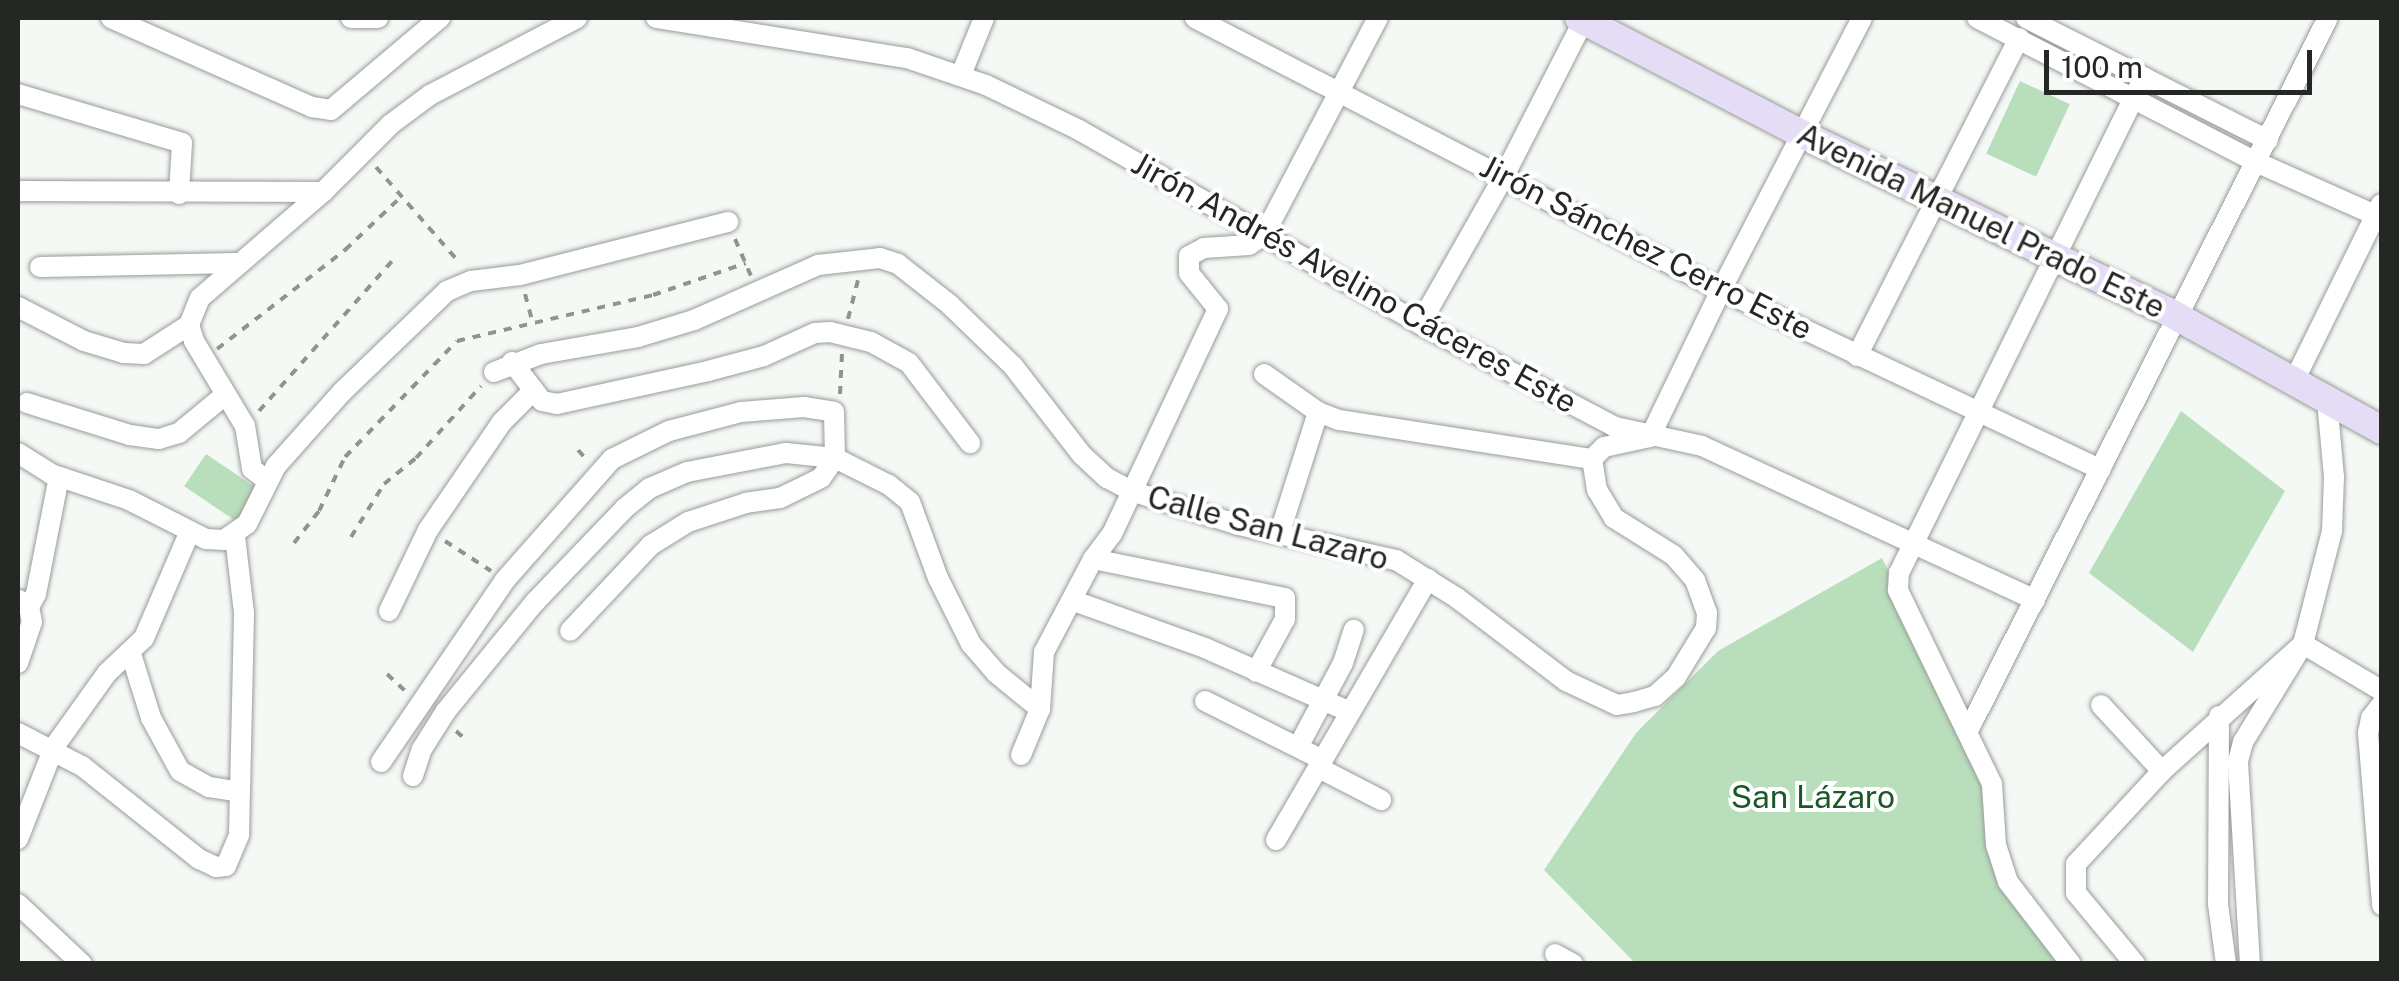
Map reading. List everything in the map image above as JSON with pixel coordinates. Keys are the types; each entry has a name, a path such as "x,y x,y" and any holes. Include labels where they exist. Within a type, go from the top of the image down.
{"street":[{"path":"111,18 312,107 331,110 440,18"},
{"path":"350,18 378,18"},
{"path":"18,307 84,340 124,353 144,354 189,325 200,298 430,95 577,18"},
{"name":"Jirón Andrés Avelino Cáceres Este","path":"656,18 908,58 961,75 1079,130 1420,324 1615,427 1702,446 2036,600"},
{"path":"961,75 984,18"},
{"name":"Jirón Sánchez Cerro Este","path":"1195,18 1720,290 2101,470"},
{"path":"1021,755 1040,709 1044,652 1093,559 1112,534 1218,309 1189,273 1189,256 1204,248 1250,244 1264,235 1378,18"},
{"path":"1420,324 1504,176 1582,18"},
{"name":"Avenida Manuel Prado Este","path":"1582,18 1802,134 2176,316 2382,430"},
{"path":"1264,374 1318,412 1340,420 1592,458 1604,447 1650,436 1720,290 1862,18"},
{"path":"1969,729 2328,18"},
{"path":"1986,19 2022,28 2144,78 2268,140"},
{"path":"2022,28 2134,100 2256,162 2379,212 2294,382"},
{"path":"1857,356 2022,28"},
{"path":"2070,964 2008,882 1996,844 1992,784 1969,729 1898,590 1899,573 2144,78"},
{"path":"18,94 182,142 179,194"},
{"path":"18,191 322,192"},
{"path":"18,453 59,477 129,500 206,539 235,536 247,524 268,481 342,392 447,292 488,276 520,275 728,222"},
{"name":"Calle San Lazaro","path":"503,367 638,337 759,294 818,264 880,258 898,264 949,304 1045,404 1095,468 1131,491 1239,525 1280,532 1316,546 1381,554 1428,578 1594,696 1617,705 1655,696 1676,677 1706,628 1702,593 1660,542 1614,518 1597,490 1592,458"},
{"path":"40,267 238,263"},
{"path":"189,325 204,360 245,426 252,468 268,481"},
{"path":"503,367 534,390 542,402 557,404 708,371 764,356 804,336 830,332 871,342 909,364 970,443"},
{"path":"388,611 428,530 502,422 534,390"},
{"path":"27,403 159,439 179,433 225,395"},
{"path":"2250,964 2238,761 2243,742 2303,644 2332,531 2334,477 2327,400"},
{"path":"380,762 505,580 612,459 669,431 741,412 804,407 834,412 835,458 821,478 807,488 688,522 650,545 570,630"},
{"path":"1280,532 1318,412"},
{"path":"413,776 422,749 446,711 535,602 624,508 650,488 687,472 743,458 786,453 835,458 889,485 910,502 938,578 971,644 996,673 1040,709"},
{"path":"18,663 32,622 23,603 36,594 59,477"},
{"path":"18,839 54,747 108,673 144,638 190,531"},
{"path":"18,733 54,747 154,826 216,867 226,866 238,835 244,613 235,536"},
{"path":"1093,559 1272,592 1285,598 1285,619 1256,672"},
{"path":"1276,840 1428,578"},
{"path":"1074,601 1350,712"},
{"path":"1298,746 1343,663 1354,630"},
{"path":"2303,644 2382,692"},
{"path":"2135,964 2076,893 2072,880 2076,864 2162,771 2303,644"},
{"path":"131,654 151,718 180,771 208,786 239,792"},
{"path":"1205,701 1298,746 1382,800"},
{"path":"2382,704 2372,718 2368,734 2382,905"},
{"path":"2102,705 2162,771"},
{"path":"2220,716 2218,904 2226,964"},
{"path":"18,904 82,964"}],"path":[{"path":"362,152 457,260"},
{"path":"204,360 345,250 402,196"},
{"path":"728,222 759,294"},
{"path":"245,426 392,261"},
{"path":"520,275 533,326"},
{"path":"351,537 384,484 416,458 503,367"}],"green space":[{"path":"2020,81 2070,104 2036,177 1986,154"},
{"path":"2181,411 2285,491 2193,652 2089,573"},
{"path":"206,454 259,490 237,522 184,486"},
{"name":"San Lázaro","path":"1882,558 1981,760 2006,862 2072,963 1635,963 1544,870 1636,733 1718,651"}]}
